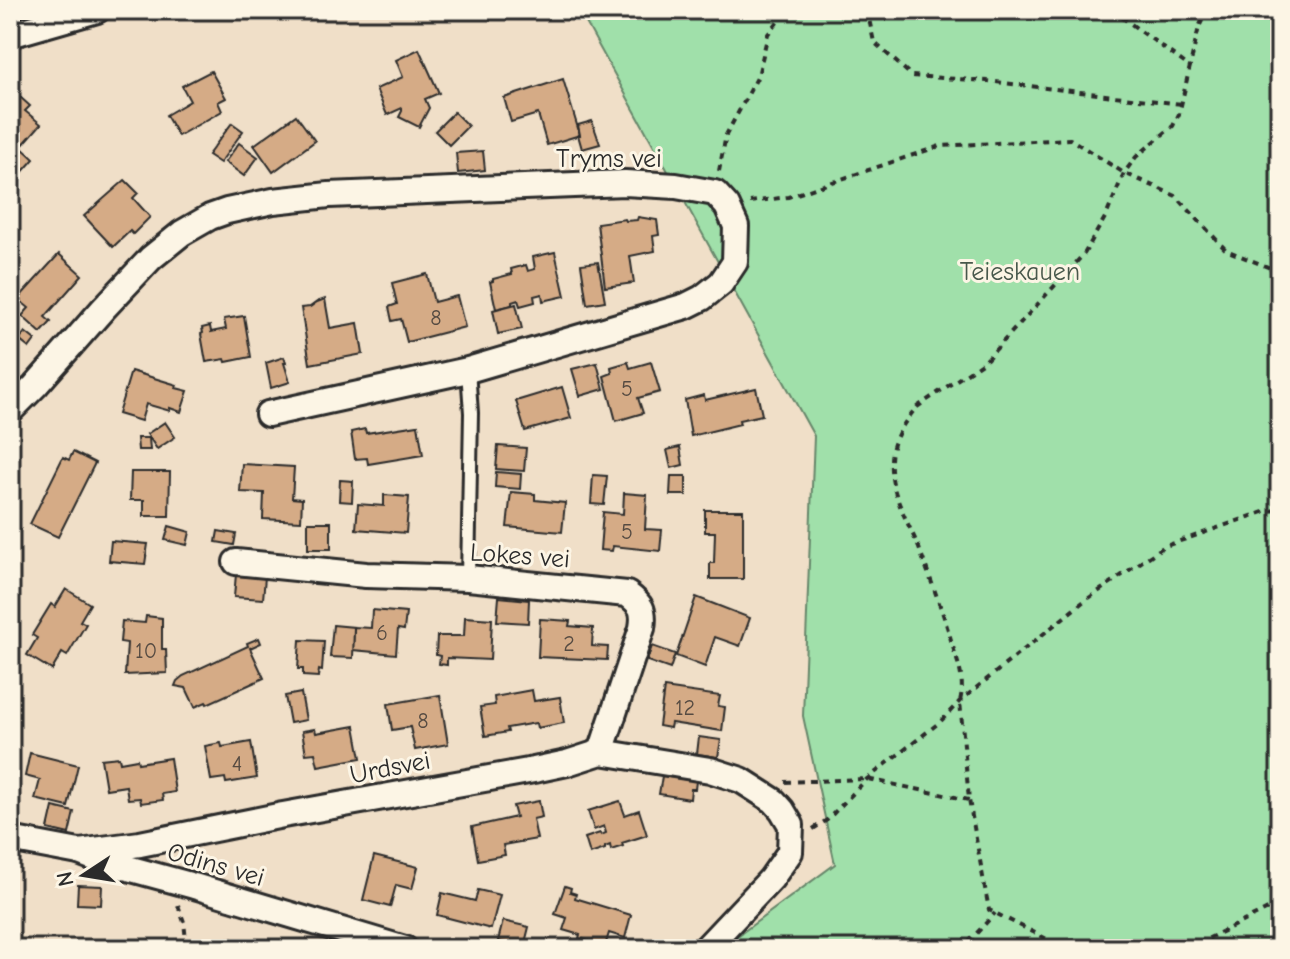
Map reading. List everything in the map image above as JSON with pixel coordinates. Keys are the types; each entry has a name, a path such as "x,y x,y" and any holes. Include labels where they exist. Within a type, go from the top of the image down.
{"street":[{"path":"10,35 97,10"},
{"name":"Tryms vei","path":"10,411 151,258 182,233 227,211 273,201 329,195 625,183 676,186 721,200"},
{"path":"268,414 468,370 686,306 721,283 735,262 736,226 721,200"},
{"name":"Lokes vei","path":"236,562 366,575 468,578 627,594 638,602 644,616 601,752"},
{"name":"Urdsvei","path":"79,852 140,844 534,770 601,752 710,770 749,784"},
{"path":"705,949 771,879 790,852 791,825 782,810 749,784"},
{"name":"Odins vei","path":"10,839 79,852 395,948"}],"lane":[{"path":"468,370 471,413 468,578"}],"path":[{"path":"787,10 768,34 758,76 726,135 721,200 788,197 940,146 1070,139 1124,173 1176,196 1226,250 1280,272"},
{"path":"867,10 874,42 912,76 987,81 1182,104"},
{"path":"1112,10 1191,68"},
{"path":"1128,949 1061,946 989,910 969,800 960,701 962,679 930,577 893,486 890,464 892,447 917,407 986,360 1084,254 1107,214 1124,173 1136,157 1173,126 1182,104 1199,27 1207,10"},
{"path":"791,839 827,820 867,779 940,722 960,701 1083,602 1163,547 1266,511 1280,510"},
{"path":"749,784 867,779 969,800"},
{"path":"167,878 184,922 187,949"},
{"path":"1187,949 1280,903"},
{"path":"959,949 995,913"}],"green space":[{"name":"Teieskauen","path":"579,10 1280,10 1280,949 720,949 835,864 803,716 814,436"}],"building":[{"path":"419,49 439,93 425,99 429,108 419,127 399,117 402,108 387,115 376,89 403,77 396,60"},
{"path":"211,71 226,98 218,102 222,111 178,136 166,115 190,101 182,86"},
{"path":"563,79 580,135 547,145 538,114 511,122 504,98"},
{"path":"10,88 30,106 25,111 41,124 21,147 34,159 10,186"},
{"path":"454,112 468,126 449,145 435,131"},
{"path":"296,115 315,141 273,172 254,145"},
{"path":"592,121 600,144 582,149 578,125"},
{"path":"232,123 243,131 220,163 208,155"},
{"path":"239,143 258,157 244,176 225,162"},
{"path":"483,151 485,170 458,173 456,153"},
{"path":"125,180 138,193 133,198 150,217 133,234 130,231 113,247 84,216"},
{"path":"638,217 657,220 659,235 653,236 655,251 630,256 634,283 605,287 597,223 637,220"},
{"path":"555,252 565,296 543,301 542,294 534,296 535,302 520,306 518,300 496,309 490,282 493,279 512,274 511,269 526,265 528,271 535,269 533,257"},
{"path":"59,254 82,275 45,317 51,322 41,333 22,316 29,308 18,299"},
{"path":"598,262 605,301 587,304 581,264"},
{"path":"427,274 434,302 457,296 465,327 407,342 401,319 392,321 389,307 397,304 392,283"},
{"path":"325,299 330,328 358,323 363,354 310,364 301,308"},
{"path":"516,304 522,329 498,334 493,310"},
{"path":"244,316 251,357 206,362 202,328 210,326 211,332 226,329 224,319"},
{"path":"25,332 35,340 29,348 19,340"},
{"path":"10,335 20,343 10,356"},
{"path":"284,357 290,382 271,388 266,363"},
{"path":"628,362 630,368 651,362 660,392 638,398 643,413 616,421 604,376 612,373 611,367"},
{"path":"597,363 604,389 580,396 572,369"},
{"path":"131,371 188,391 181,412 146,404 141,421 118,414"},
{"path":"562,387 571,418 525,431 516,401"},
{"path":"756,388 762,415 691,436 685,400 704,395 705,400"},
{"path":"165,422 175,437 157,449 147,434"},
{"path":"418,425 423,455 368,464 367,458 355,459 351,432 365,429 366,433"},
{"path":"137,438 149,438 150,450 138,450"},
{"path":"498,446 526,448 524,471 496,469"},
{"path":"680,447 683,465 671,468 667,450"},
{"path":"73,452 95,463 58,537 30,524 63,457 69,460"},
{"path":"242,464 294,467 292,498 302,499 301,521 263,519 264,493 240,492"},
{"path":"131,472 170,472 169,516 144,516 144,500 130,500"},
{"path":"496,472 521,474 520,489 495,487"},
{"path":"593,475 607,476 604,505 591,504"},
{"path":"671,476 686,476 686,495 670,495"},
{"path":"340,480 353,481 352,502 339,501"},
{"path":"511,492 535,494 535,500 565,503 562,532 507,527"},
{"path":"624,493 647,495 645,529 662,530 660,551 613,546 612,551 600,550 603,512 623,514"},
{"path":"384,495 409,497 406,533 356,529 358,504 384,506"},
{"path":"705,510 743,510 743,579 710,579 715,532 705,532"},
{"path":"308,522 331,522 331,549 308,549"},
{"path":"169,526 190,532 187,545 165,540"},
{"path":"218,531 236,534 234,545 216,542"},
{"path":"111,541 148,544 145,564 109,561"},
{"path":"236,574 265,577 263,599 234,597"},
{"path":"66,589 90,604 80,621 86,624 67,656 62,653 52,670 27,655 37,638 32,635 51,604 55,607"},
{"path":"499,597 529,600 528,623 497,621"},
{"path":"696,597 750,618 740,646 715,637 705,667 676,656"},
{"path":"372,610 406,613 404,630 398,629 396,654 353,650 354,627 371,628"},
{"path":"146,616 162,618 162,649 166,649 167,673 125,675 127,643 120,642 122,621 145,623"},
{"path":"465,617 492,619 490,660 447,658 447,665 439,664 437,636 464,636"},
{"path":"540,619 570,621 569,626 593,628 592,646 608,647 607,660 538,657"},
{"path":"333,625 354,627 353,658 330,657"},
{"path":"259,638 261,643 250,648 264,678 195,707 186,688 175,686 183,676"},
{"path":"300,640 324,641 322,671 319,670 318,677 303,676 303,669 298,669"},
{"path":"652,646 675,654 670,669 647,661"},
{"path":"664,688 720,696 718,706 725,707 722,731 671,723 670,728 659,726"},
{"path":"532,690 534,701 560,697 564,723 537,728 536,723 485,736 480,707 495,705 494,697"},
{"path":"301,693 306,720 290,723 285,696"},
{"path":"440,695 448,744 415,750 410,727 392,730 388,704"},
{"path":"355,726 361,758 318,766 315,753 306,754 302,731 315,729 316,733"},
{"path":"699,737 721,740 718,757 697,754"},
{"path":"251,742 257,778 226,783 225,778 211,780 205,746 221,743 222,747"},
{"path":"30,753 78,765 68,807 35,799 40,780 25,776"},
{"path":"119,757 120,762 137,759 138,763 170,758 175,792 162,794 163,800 141,803 140,798 128,799 126,786 106,789 101,759"},
{"path":"662,776 696,781 690,799 659,794"},
{"path":"539,801 542,817 533,819 537,839 503,845 505,855 478,860 472,827 516,817 513,806"},
{"path":"620,801 625,815 639,810 647,835 611,850 610,845 590,854 585,838 606,833 604,826 594,830 588,811"},
{"path":"53,807 74,812 69,834 48,829"},
{"path":"374,856 418,867 412,889 396,885 390,907 363,900"},
{"path":"78,885 102,886 101,905 77,904"},
{"path":"565,886 576,894 575,898 631,915 625,938 609,933 605,946 563,930 567,918 555,914"},
{"path":"478,890 500,895 491,929 437,915 442,893 475,901"},
{"path":"503,921 529,927 524,947 498,941"},
{"path":"229,938 263,947 262,949 226,949"}]}
